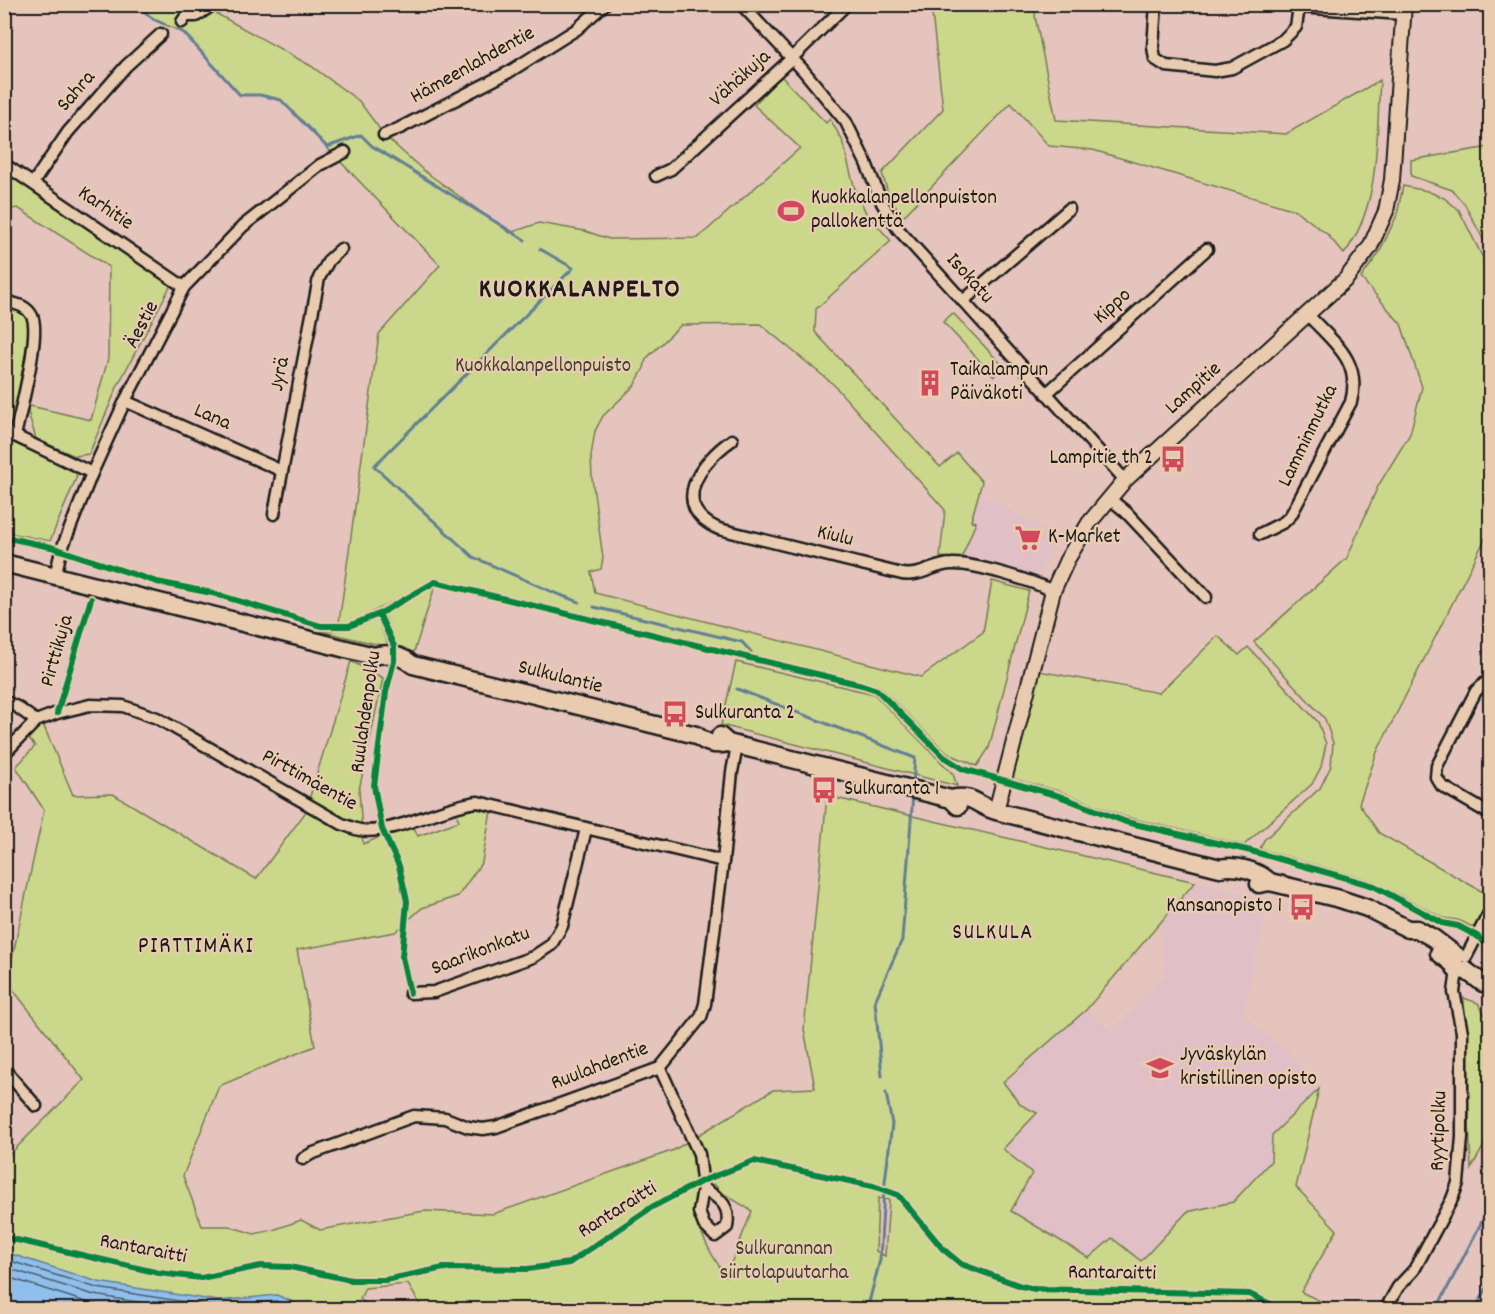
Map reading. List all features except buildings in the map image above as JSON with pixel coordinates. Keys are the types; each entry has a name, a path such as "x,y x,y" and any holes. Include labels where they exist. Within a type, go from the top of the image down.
{"main road":[{"name":"Sulkulantie","path":"4,563 374,656 383,663 402,668 413,665 696,735 705,742 717,745 733,744 951,800 962,797 979,802 992,810 1220,868 1229,876 1259,884 1270,882 1340,899 1367,908 1408,929 1413,937 1487,976 1491,982"}],"street":[{"path":"182,22 186,16 196,16 214,4"},
{"name":"Hämeenlahdentie","path":"384,135 509,72 577,29 605,4"},
{"name":"Isokatu","path":"741,4 804,70 846,122 882,203 898,229 1125,480"},
{"name":"Vähäkuja","path":"656,176 671,169 792,59 847,4"},
{"path":"1156,4 1153,47 1155,59 1166,66 1215,71 1232,68 1283,40 1296,27 1299,6 1404,9"},
{"name":"Lampitie","path":"992,810 1053,591 1067,560 1089,523 1125,480 1346,279 1370,247 1386,211 1392,180 1404,9"},
{"name":"Sahra","path":"33,183 68,132 126,66 161,34"},
{"name":"Äestie","path":"55,576 62,551 92,473 125,401 184,287 243,226 320,165 345,152"},
{"name":"Karhitie","path":"4,164 184,287"},
{"path":"963,301 1069,209"},
{"name":"Jyrä","path":"274,514 320,278 329,261 341,249"},
{"name":"Kippo","path":"1046,394 1207,249"},
{"path":"4,301 24,306 33,317 35,337 10,435 92,473"},
{"name":"Lamminmutka","path":"1260,534 1284,522 1292,515 1351,402 1355,387 1348,359 1308,315"},
{"name":"Lana","path":"125,401 282,471"},
{"name":"Kiulu","path":"732,440 708,460 694,484 693,496 696,510 705,523 719,529 902,574 914,576 937,567 951,564 965,565 1040,585 1053,591"},
{"path":"1109,498 1126,512 1206,597"},
{"path":"1491,682 1486,682 1476,691 1437,766 1436,777 1442,786 1491,814"},
{"path":"4,701 17,707 36,721"},
{"name":"Pirttimäentie","path":"4,754 36,721 90,705 123,706 158,718 342,824 362,831 382,829 464,803 478,802 723,861"},
{"name":"Ruulahdentie","path":"303,1159 414,1116 445,1118 468,1127 483,1129 495,1127 660,1068 701,1017 705,1004 723,861 733,744"},
{"name":"Saarikonkatu","path":"410,993 434,992 533,957 551,945 562,926 586,829"},
{"path":"1461,964 1491,911"},
{"name":"Ryytipolku","path":"1385,1310 1398,1287 1414,1270 1452,1199 1458,1183 1461,1164 1462,1032 1454,992 1461,964"},
{"path":"660,1068 699,1154 703,1188"},
{"path":"4,1069 36,1106"}],"shaded area":[{"path":"979,493 1059,537 1035,577 961,559 976,523 971,521"},
{"name":"Jyväskylän kristillinen opisto","path":"1195,882 1267,902 1243,1016 1288,1053 1319,1089 1272,1135 1271,1161 1233,1202 1187,1212 1141,1261 1089,1258 1010,1211 1003,1150 1021,1105 1003,1082 1086,1010 1113,1032 1165,975 1160,923"}],"green space":[{"name":"Kuokkalanpellonpuisto","path":"136,5 201,5 311,66 359,101 384,135 423,170 510,233 539,223 585,231 609,239 698,238 800,148 754,105 781,76 826,123 830,119 842,140 854,186 866,213 891,241 816,309 815,332 940,467 957,453 982,482 971,521 976,522 961,559 940,557 945,510 833,384 760,324 681,325 646,359 644,368 634,386 603,416 595,431 591,456 592,478 603,558 601,569 591,572 595,593 921,677 983,632 992,581 1029,591 989,748 977,766 947,753 880,687 436,580 350,623 339,623 379,334 440,265 281,100 260,95 240,95 184,33 153,19"},
{"path":"931,5 1036,5 1035,16 1056,120 1286,134 1380,80 1377,148 1371,193 1356,235 1344,254 1327,234 1295,210 1093,150 1049,146 1011,103 902,218 887,190 882,173 943,109"},
{"path":"1490,147 1490,252 1465,205 1452,190 1411,176 1411,160"},
{"path":"4,165 173,281 118,385 89,454 75,456 36,439 26,405 91,420 108,359 109,267 18,208 5,210"},
{"path":"1403,186 1427,191 1444,198 1459,210 1490,272 1490,529 1377,752 1359,804 1379,833 1490,896 1490,901 1475,928 1458,920 1443,918 1375,882 1260,849 1264,840 1320,788 1331,766 1333,743 1325,719 1254,642 1347,558 1378,486 1410,434 1422,387 1401,324 1361,278 1379,253 1397,215"},
{"path":"5,306 24,314 30,328 30,339 14,418 10,425 5,427"},
{"path":"953,313 1004,367 994,376 943,322"},
{"path":"5,439 72,468 77,476 50,541 5,532"},
{"path":"435,586 414,652 399,649 384,614"},
{"path":"377,619 389,647 320,631 350,630"},
{"path":"1218,636 1239,655 1248,647 1318,722 1326,744 1321,767 1312,784 1244,845 1126,817 1059,791 1011,778 1039,671 1159,693"},
{"name":"Sulkurannan siirtolapuutarha","path":"351,661 383,678 359,790 363,844 412,824 418,836 459,821 455,810 467,808 491,811 482,862 458,896 422,908 395,932 297,950 315,1046 219,1086 183,1176 202,1226 229,1226 254,1234 301,1220 320,1230 424,1211 493,1214 674,1150 773,1090 815,1088 804,1029 827,796 1195,882 1086,1010 1003,1082 1021,1105 1037,1113 1003,1149 1032,1173 1011,1211 1089,1258 1112,1238 1141,1261 1187,1212 1233,1202 1271,1161 1272,1135 1319,1089 1296,1187 1337,1230 1301,1292 1337,1309 419,1310 422,1308 408,1284 365,1288 360,1299 374,1309 5,1309 4,1160 84,1080 7,982 44,810 16,767 35,746 25,735 42,722 73,795 113,794 256,879 305,813","holes":["714,1184 721,1192 752,1211 726,1276 713,1257 696,1214 696,1191","878,1198 889,1200 885,1256 876,1251"]},
{"path":"736,662 874,694 953,774 957,786 721,725"},
{"path":"1464,998 1478,1003 1490,1023 1490,1134 1471,1169"}],"water":[{"path":"5,1252 98,1282 218,1301 277,1295 309,1309 5,1309"}],"waterway":[{"path":"136,4 153,19 164,24"},
{"path":"178,30 184,33 240,95 260,95 281,100 327,147 361,135 372,146 525,240"},
{"path":"540,249 573,268 374,466 473,557 579,602"},
{"path":"594,607 742,642 751,652"},
{"path":"737,689 915,758 913,785"},
{"path":"882,1076 875,1001 902,940 913,794"},
{"path":"867,1310 880,1260 884,1190 892,1124 886,1093"},
{"path":"1436,1310 1490,1206"},
{"path":"1475,1310 1490,1282"}],"cycle path":[{"path":"4,537 51,547 157,582 212,593 321,626 349,626 379,614 435,582 862,685 877,690 944,757 963,769 1059,796 1126,822 1251,851 1374,886 1442,923 1458,926 1477,936 1490,947"},
{"name":"Pirttikuja","path":"57,713 91,599"},
{"name":"Ruulahdenpolku","path":"379,614 394,646 394,661 386,692 374,786 382,829 399,866 407,901 402,957 410,993"},
{"name":"Rantaraitti","path":"4,1237 159,1273 201,1278 261,1266 290,1267 351,1280 385,1280 444,1268 528,1269 569,1263 652,1207 702,1181 754,1161 873,1186 898,1195 943,1249 961,1264 1021,1286 1035,1289 1249,1294 1283,1310"}],"place":[{"name":"Kuokkalanpellonpuiston pallokenttä","path":"791,211"},
{"name":"Taikalampun Päiväkoti","path":"930,383"},
{"name":"Lampitie th 2","path":"1173,459"},
{"name":"K-Market","path":"1028,538"},
{"name":"Sulkuranta 2","path":"675,714"},
{"name":"Sulkuranta 1","path":"824,790"},
{"name":"Kansanopisto 1","path":"1302,907"},
{"name":"Jyväskylän kristillinen opisto","path":"1160,1068"}],"district":[{"name":"KUOKKALANPELTO","path":"580,290"},
{"name":"SULKULA","path":"993,933"},
{"name":"PIRTTIMÄKI","path":"196,947"}]}
